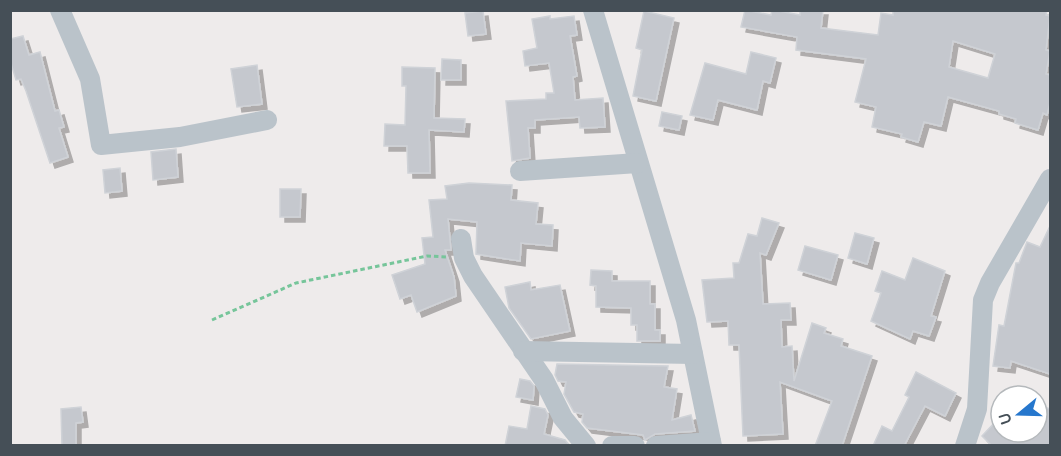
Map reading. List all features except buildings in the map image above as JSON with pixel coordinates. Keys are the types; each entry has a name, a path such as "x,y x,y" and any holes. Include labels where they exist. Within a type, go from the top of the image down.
{"street":[{"path":"60,10 90,79 101,145 180,137 267,120"},
{"path":"593,10 686,320 712,444 656,446"},
{"path":"520,171 638,163"},
{"path":"965,446 977,409 983,300 990,283 1050,179"},
{"path":"463,248 523,351 544,380 563,418 586,446"},
{"path":"523,351 693,354"},
{"path":"612,446 635,446"}],"path":[{"path":"212,320 296,283 463,248"}]}
